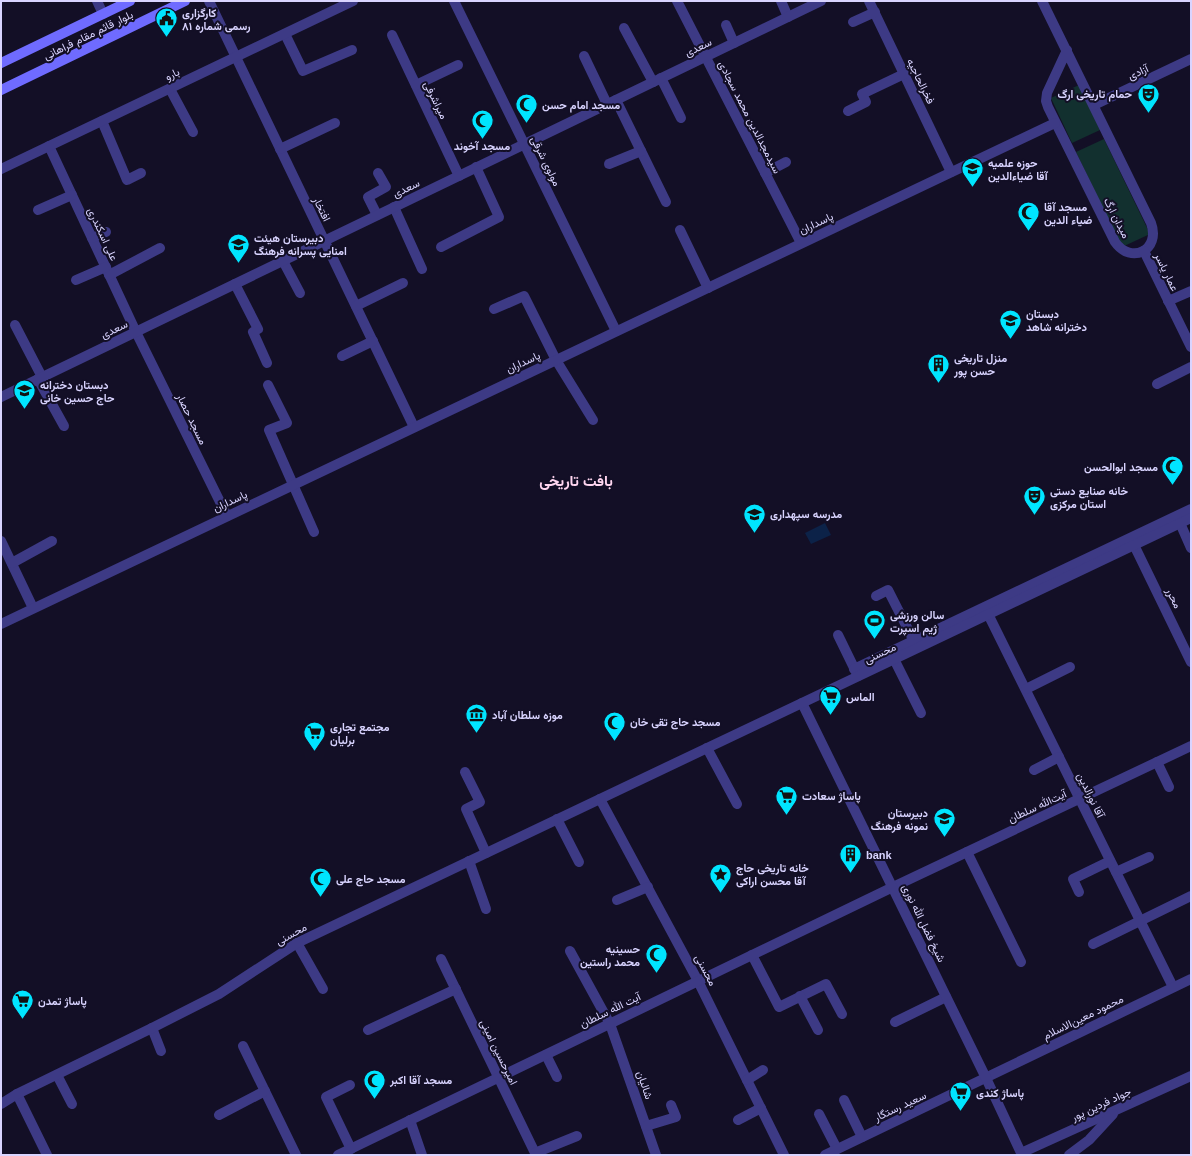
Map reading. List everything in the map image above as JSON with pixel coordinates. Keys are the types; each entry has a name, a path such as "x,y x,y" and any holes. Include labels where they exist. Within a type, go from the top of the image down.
{"main road":[{"name":"بلوار قائم مقام فراهانی","path":"1,63 130,1"},
{"name":"بلوار قائم مقام فراهانی","path":"1,90 185,1"}],"street":[{"path":"97,1 103,14"},
{"name":"افتخار","path":"209,1 414,427"},
{"name":"بارو","path":"1,170 354,1"},
{"name":"مولوی شرقی","path":"454,1 616,331"},
{"name":"سیدمجدالدین محمد سجادی","path":"677,1 801,243"},
{"path":"781,1 788,17"},
{"name":"سعدی","path":"1,397 821,1"},
{"name":"فخرالحاجیه","path":"869,1 951,172"},
{"path":"1042,1 1154,229 1152,242 1144,251"},
{"path":"853,22 875,12"},
{"path":"726,25 734,43"},
{"path":"624,28 681,118"},
{"path":"285,34 303,71 352,50"},
{"name":"میراشرفی","path":"392,35 460,176"},
{"name":"میدان ارگ","path":"1067,50 1047,93 1046,101 1048,107 1115,242 1119,248 1124,251 1136,253 1144,251"},
{"path":"584,56 641,151 666,202"},
{"name":"آزادی","path":"1094,105 1191,60"},
{"path":"416,85 458,65"},
{"path":"848,111 866,102 862,94 904,74"},
{"path":"170,89 192,132"},
{"path":"102,121 128,180 141,173"},
{"path":"280,149 335,123"},
{"name":"پاسداران","path":"1,624 1055,123"},
{"name":"علی اسکندری","path":"49,146 136,332"},
{"path":"609,164 641,151"},
{"path":"765,172 786,162"},
{"path":"441,247 499,217 476,167"},
{"path":"377,215 368,197 386,188 378,173"},
{"path":"38,210 72,195"},
{"path":"394,207 422,269"},
{"path":"680,230 708,288"},
{"path":"92,238 106,232"},
{"path":"76,280 108,271 160,248"},
{"name":"عمار یاسر","path":"1144,251 1191,347"},
{"path":"283,261 300,293"},
{"path":"356,306 403,283"},
{"path":"235,284 258,329 253,332 267,363"},
{"path":"1168,301 1191,291"},
{"path":"494,310 524,296 556,360 593,420"},
{"path":"14,325 64,426"},
{"name":"مسجد حصار","path":"136,332 227,516"},
{"path":"342,356 373,341"},
{"path":"1157,384 1191,367"},
{"path":"268,385 287,422 269,430 314,532"},
{"name":"محسنی","path":"1,1104 17,1094 219,994 297,943 802,703 856,673 1191,509"},
{"name":"محسنی","path":"856,673 894,659 916,644 988,614 1191,518"},
{"path":"1180,523 1191,548"},
{"path":"1,541 33,608"},
{"path":"12,564 52,542"},
{"name":"محرر","path":"1134,545 1191,662"},
{"path":"876,596 888,590 916,644"},
{"name":"آقا نورالدین","path":"988,614 1173,987"},
{"path":"838,635 856,673"},
{"path":"894,659 921,713"},
{"path":"1026,689 1070,667"},
{"name":"شیخ فضل الله نوری","path":"802,703 986,1078 1020,1154"},
{"path":"707,748 737,804"},
{"name":"آیت‌الله سلطان","path":"893,888 1190,748"},
{"path":"1034,770 1059,757"},
{"path":"1158,762 1169,787"},
{"path":"465,772 480,802 466,809 486,853"},
{"name":"محسنی","path":"600,799 698,981 784,1155"},
{"path":"557,819 579,862"},
{"path":"967,852 1021,962"},
{"path":"1116,872 1149,857"},
{"path":"469,861 486,909"},
{"path":"1079,892 1073,879 1110,861"},
{"path":"617,900 648,887"},
{"name":"آیت الله سلطان","path":"338,1155 893,888"},
{"path":"1093,944 1191,896"},
{"path":"297,943 323,988"},
{"name":"شالیان","path":"570,951 610,1024 656,1155"},
{"path":"752,955 779,1006 826,984 842,1014"},
{"name":"امیرحسین امینی","path":"441,959 535,1154"},
{"name":"محمود معین‌الاسلام","path":"986,1078 1191,978"},
{"path":"368,1030 456,989"},
{"path":"800,996 818,1030"},
{"path":"895,1022 946,997"},
{"path":"152,1028 161,1051"},
{"path":"243,1046 296,1155"},
{"path":"546,1055 557,1077"},
{"path":"747,1080 763,1070"},
{"path":"57,1074 72,1104"},
{"name":"جواد فردین پور","path":"1020,1154 1190,1077"},
{"name":"سعید رستگار","path":"824,1155 986,1078"},
{"path":"350,1085 326,1097 351,1149"},
{"path":"219,1115 265,1091"},
{"path":"17,1094 47,1155"},
{"path":"844,1100 862,1137"},
{"path":"646,1126 676,1117 671,1104"},
{"path":"738,1120 761,1108"},
{"path":"1069,1155 1089,1140 1117,1110"},
{"path":"819,1114 838,1149"},
{"path":"410,1120 422,1155"},
{"path":"535,1154 577,1136"}],"green space":[{"path":"1079,85 1100,130 1072,143 1051,98"},
{"path":"1104,139 1150,234 1122,247 1076,152"}],"water":[{"path":"825,523 831,535 811,544 805,533"}],"place":[{"name":"کارگزاری رسمی شماره ۸۱","path":"167,38"},
{"name":"حمام تاریخی ارگ","path":"1148,114"},
{"name":"مسجد امام حسن","path":"527,124"},
{"name":"مسجد آخوند","path":"482,140"},
{"name":"حوزه علمیه آقا ضیاءالدین","path":"973,188"},
{"name":"مسجد آقا ضیاء الدین","path":"1029,232"},
{"name":"دبیرستان هیئت امنایی پسرانه فرهنگ","path":"238,264"},
{"name":"دبستان دخترانه شاهد","path":"1010,340"},
{"name":"منزل تاریخی حسن پور","path":"938,384"},
{"name":"دبستان دخترانه حاج حسین خانی","path":"24,410"},
{"name":"مسجد ابوالحسن","path":"1173,486"},
{"name":"خانه صنایع دستی استان مرکزی","path":"1035,516"},
{"name":"مدرسه سپهداری","path":"755,534"},
{"name":"سالن ورزشی ژیم اسپرت","path":"874,640"},
{"name":"الماس","path":"830,716"},
{"name":"موزه سلطان آباد","path":"477,734"},
{"name":"مسجد حاج تقی خان","path":"615,742"},
{"name":"مجتمع تجاری برلیان","path":"314,752"},
{"name":"پاساژ سعادت","path":"786,816"},
{"name":"دبیرستان نمونه فرهنگ","path":"944,838"},
{"name":"bank","path":"851,874"},
{"name":"خانه تاریخی حاج آقا محسن اراکی","path":"721,894"},
{"name":"مسجد حاج علی","path":"320,898"},
{"name":"حسینیه محمد راستین","path":"656,974"},
{"name":"پاساژ تمدن","path":"23,1020"},
{"name":"مسجد آقا اکبر","path":"374,1100"},
{"name":"پاساژ کندی","path":"961,1112"}],"district":[{"name":"بافت تاریخی","path":"576,481"}]}
